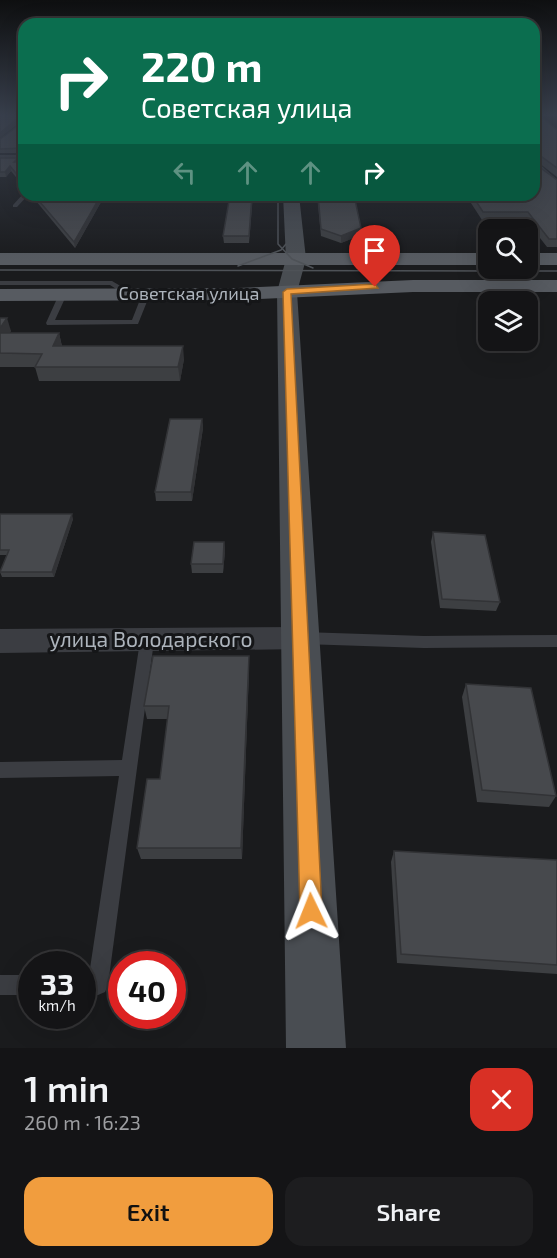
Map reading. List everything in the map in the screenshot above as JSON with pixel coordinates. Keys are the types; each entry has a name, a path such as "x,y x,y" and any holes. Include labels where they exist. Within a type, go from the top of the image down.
{"main road":[{"name":"Советская улица","path":"0,259 286,270 413,286 557,286"},
{"path":"538,259 557,259"},
{"name":"Советская улица","path":"0,295 138,294 286,270 478,260"}],"street":[{"path":"540,167 553,177 557,186"},
{"path":"291,201 286,270 302,638 316,1048"},
{"path":"273,237 286,270"},
{"name":"улица Володарского","path":"0,640 147,641 302,638"}],"lane":[{"path":"15,207 20,201"},
{"path":"0,283 112,283 138,294 135,322 50,323 63,294"},
{"path":"302,638 424,642 557,641"},
{"path":"96,985 98,985 147,641"},
{"path":"0,770 128,768"},
{"path":"0,985 18,985"}],"building":[{"path":"0,163 18,163 18,176 10,166 5,172 0,172"},
{"path":"540,167 557,180 557,239 549,239 538,225 538,219 533,219 528,212 483,212 476,201 540,201"},
{"path":"39,201 98,201 74,242"},
{"path":"229,201 252,201 249,236 223,236"},
{"path":"319,201 355,201 361,228 341,236 321,229"},
{"path":"0,318 7,318 0,328"},
{"path":"0,333 59,333 53,346 183,346 178,367 35,367 42,354 0,353"},
{"path":"170,419 202,419 191,492 155,492"},
{"path":"0,514 72,514 52,572 0,572 9,550 0,550"},
{"path":"433,532 485,535 500,602 442,599"},
{"path":"194,542 224,542 223,564 191,564"},
{"path":"153,656 249,656 241,848 137,848 147,779 160,779 169,706 144,706"},
{"path":"466,684 531,688 556,796 482,790"},
{"path":"394,851 557,860 557,965 401,954"}],"tram line":[{"path":"278,201 278,244 282,249"},
{"path":"282,249 286,244"},
{"path":"238,266 282,249"},
{"path":"282,249 292,259 313,268"},
{"path":"0,270 557,271"}],"route":[{"path":"311,911 287,292 375,287"}]}
